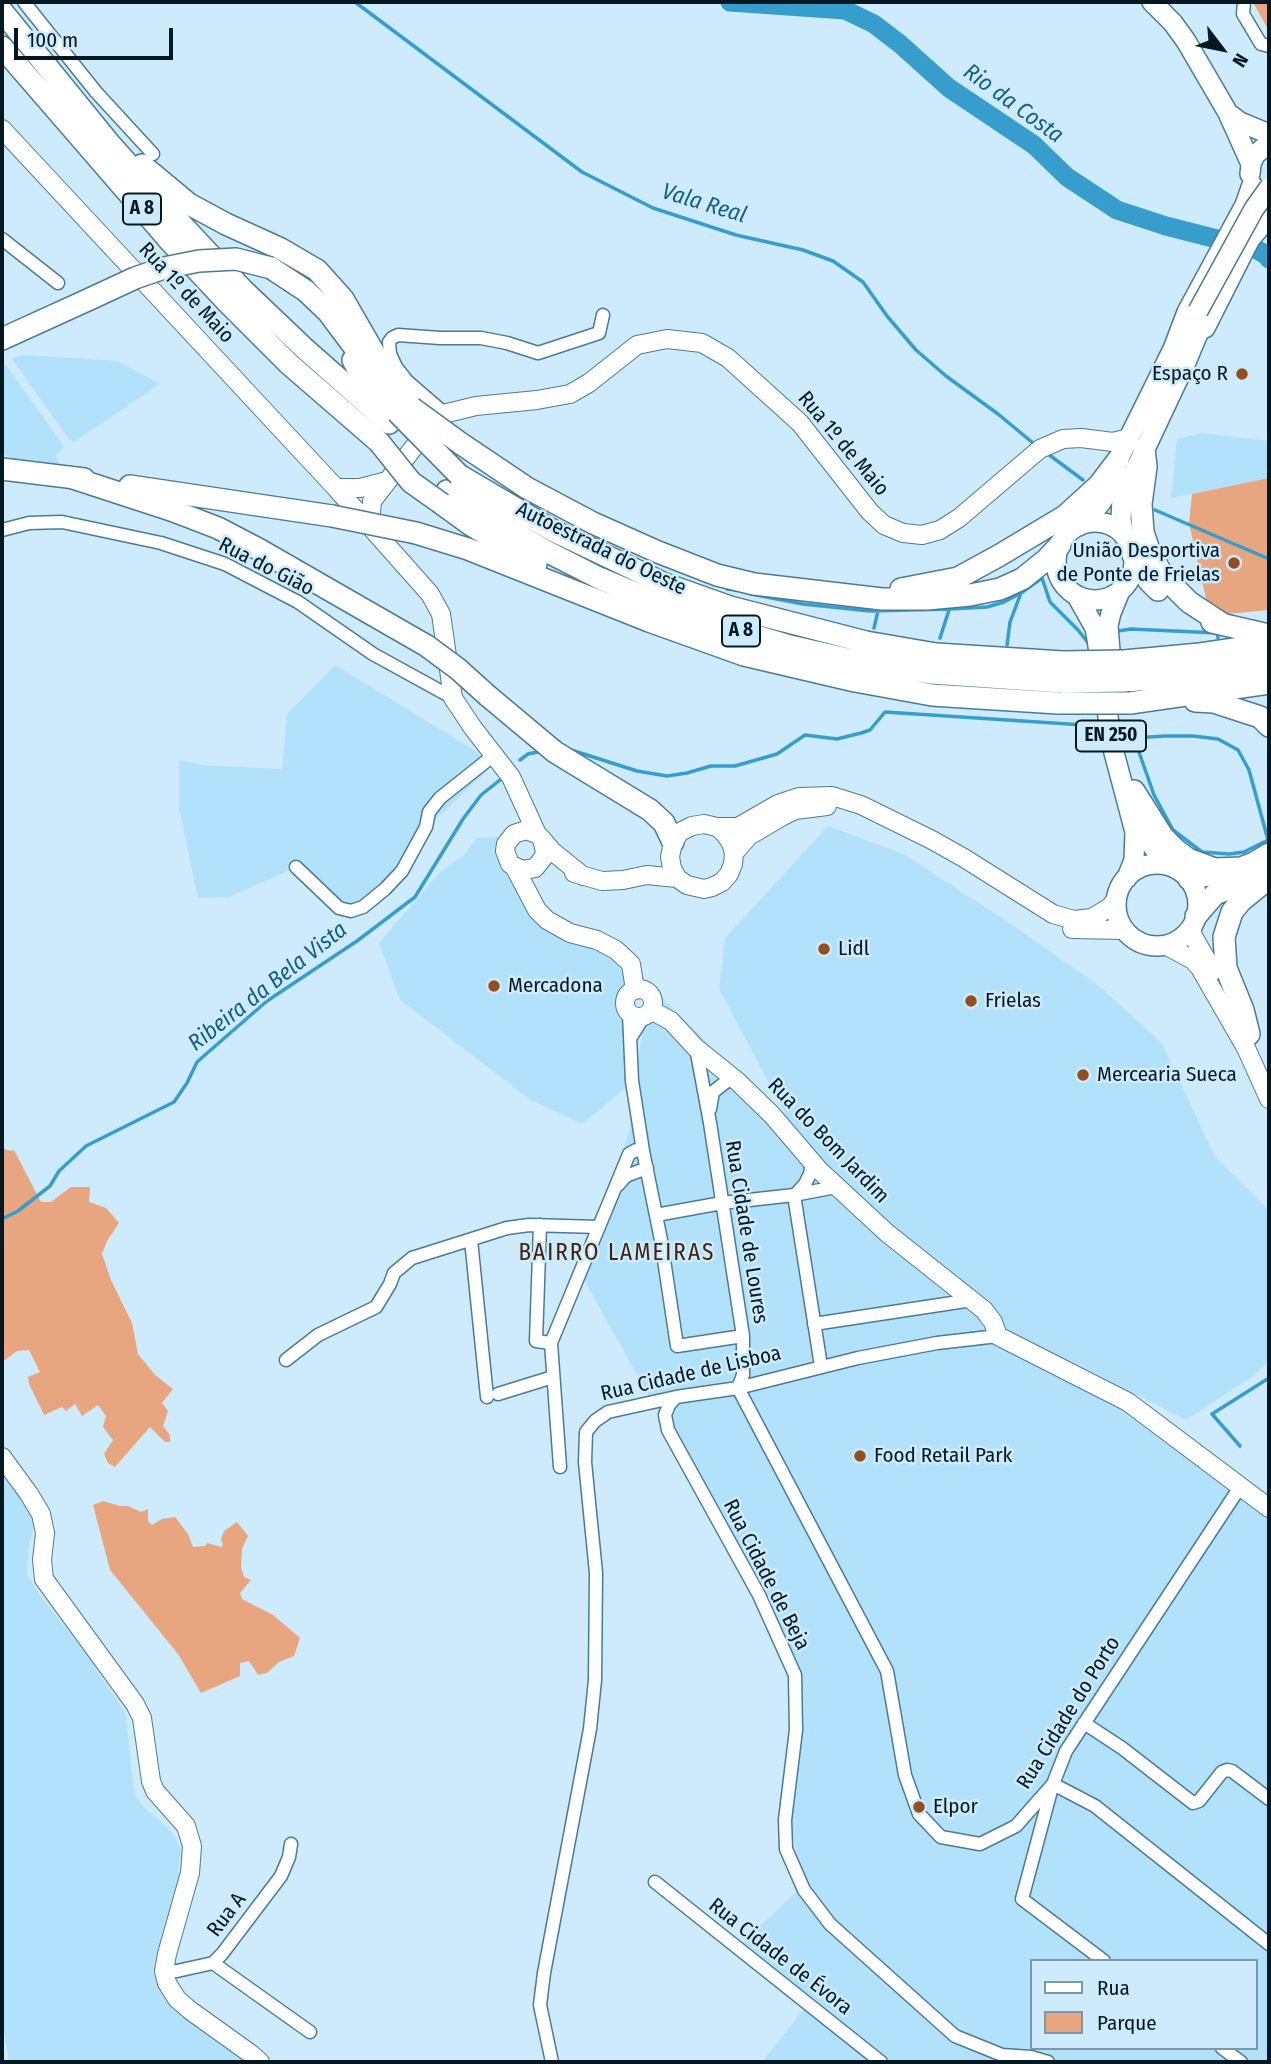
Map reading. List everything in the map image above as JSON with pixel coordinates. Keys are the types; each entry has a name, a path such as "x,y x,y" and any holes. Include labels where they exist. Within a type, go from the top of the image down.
{"highway":[{"name":"A 8","path":"2,11 110,144 242,289 304,348 394,421"},
{"name":"A 8","path":"2,47 168,239 289,364 394,421"},
{"path":"110,144 145,167 189,204 281,248 317,270 344,299 388,377 394,421 411,482 450,490"},
{"path":"2,339 135,278 164,268 199,261 236,259 271,268 306,291 328,312 360,374 450,490 471,525 538,565 625,610"},
{"path":"394,421 460,443 527,488 593,523 718,575 754,584 882,599 970,596 1000,589 1021,579 1037,568 1059,545"},
{"path":"1136,443 1146,467 1141,504 1143,532 1149,551 1171,586 1189,602 1224,625"},
{"path":"865,596 958,578 1065,516 1099,485 1118,460"},
{"path":"2,469 332,516 416,533 468,549 744,655 855,681 932,695 1061,683 1129,703 1269,684"},
{"path":"70,477 218,528 426,646 458,669 555,752 650,810 664,823 671,850"},
{"name":"Autoestrada do Oeste","path":"450,490 544,550 599,578 656,602 790,646 860,662 931,673 1061,683 1200,654 1269,644"},
{"path":"1129,545 1149,581 1162,595 1196,618 1269,635"},
{"name":"Autoestrada do Oeste","path":"1125,671 1201,675 1269,663"},
{"path":"1161,700 1214,702 1260,717 1269,726"},
{"path":"1134,791 1163,837 1188,859 1215,869 1241,868"},
{"path":"1189,879 1241,868 1269,854"},
{"path":"1194,922 1216,894 1269,876"},
{"path":"1249,1034 1243,1010 1226,968 1224,937 1232,912 1269,876"}],"main road":[{"path":"1152,2 1186,41 1228,113 1251,164"},
{"path":"1228,113 1240,122 1267,134 1251,164 1250,174 1261,186"},
{"path":"1202,311 1269,201 1256,193 1261,186"},
{"path":"1179,355 1254,209 1261,186"},
{"name":"EN 250","path":"1189,879 1168,865 1146,834 1117,716 1108,635 1111,613 1133,568 1121,520 1122,498 1136,443 1179,355 1186,312 1245,205 1261,186"},
{"name":"EN 250","path":"1179,355 1199,341 1250,239 1269,217"},
{"name":"EN 250","path":"1117,898 1134,860 1135,832 1112,745 1095,628 1077,596 1067,589 1060,579 1056,556 1064,537 1100,505 1108,492 1118,460 1136,443"},
{"path":"1079,526 1103,523 1115,528 1129,545"},
{"path":"1077,596 1099,600 1120,591"},
{"path":"1126,878 1135,870 1146,866 1168,865"},
{"path":"1117,898 1119,920 1133,938 1154,946 1165,945 1175,942 1194,922 1198,904 1189,879"}],"street":[{"path":"24,2 96,92 153,154"},
{"path":"1244,2 1243,14 1261,44 1269,46"},
{"name":"Rua 1º de Maio","path":"2,129 352,505"},
{"path":"2,239 58,283"},
{"path":"531,896 538,864 545,852 511,777 453,698 441,614 430,594 352,505 387,481 439,415 444,413 407,381 396,367 390,354 389,342 392,338 398,335 481,338 538,353 599,333 603,315"},
{"name":"Rua 1º de Maio","path":"444,413 476,406 570,394 589,383 637,345 667,339 702,343 727,358 800,423 870,512 884,525 903,533 922,535 940,530 967,512 1040,449 1063,439 1136,443"},
{"path":"336,488 366,495"},
{"path":"366,495 370,525"},
{"name":"Rua do Gião","path":"2,530 29,523 62,522 161,543 225,564 298,602 373,654 453,698"},
{"path":"296,867 339,908 351,911 363,906 385,889 402,870 426,827 429,812 440,798 494,755"},
{"path":"511,777 520,810 514,834"},
{"path":"647,875 671,850 681,832 692,826 704,824 738,827 778,804 799,797 832,796 850,800 932,840 1053,914 1074,920 1092,918 1110,907 1117,898"},
{"path":"734,853 749,836 795,810 834,807 925,848 1049,924 1064,929 1125,930"},
{"path":"671,850 672,868 677,878 687,885 695,888 712,887 722,882 729,874 734,853 725,834 716,827"},
{"path":"583,876 539,837 526,830 509,838 505,851 515,868 528,870 538,864 583,876 602,881 647,875 677,878"},
{"name":"Rua do Bom Jardim","path":"515,868 537,910 547,920 570,933 597,940 616,950 631,964 635,990 648,993 653,1001 641,1013"},
{"path":"1194,922 1193,936 1269,1073"},
{"path":"1165,945 1193,960 1200,968 1239,1036 1269,1098"},
{"path":"641,1013 631,1037 632,1081 677,1346 743,1336"},
{"name":"Rua do Bom Jardim","path":"641,1013 671,1021 696,1048 737,1081 772,1115 836,1187 887,1233 984,1310 999,1336"},
{"name":"Rua Cidade de Loures","path":"696,1048 743,1336 743,1375 738,1388"},
{"path":"710,1123 713,1092 727,1082 737,1081"},
{"path":"561,1467 551,1343 629,1154 636,1150 643,1151"},
{"path":"794,1195 805,1184 812,1162"},
{"path":"615,1189 626,1175 647,1168"},
{"path":"656,1215 836,1187"},
{"path":"794,1195 821,1366"},
{"path":"540,1226 536,1341 551,1343"},
{"path":"286,1360 318,1335 376,1307 394,1273 412,1258 507,1228 599,1227"},
{"path":"471,1240 492,1396 553,1377"},
{"path":"814,1324 972,1300"},
{"path":"999,1336 1128,1402 1269,1508"},
{"name":"Rua Cidade de Lisboa","path":"552,2062 540,2005 590,1729 595,1680 596,1573 585,1462 586,1432 608,1412 676,1397 738,1388 821,1366 937,1343 999,1336"},
{"name":"Rua Cidade do Porto","path":"738,1388 887,1671 905,1775 919,1814 941,1837 981,1844 1016,1826 1053,1784 1066,1751 1240,1487"},
{"name":"Rua Cidade de Beja","path":"676,1397 668,1405 664,1415 668,1430 759,1595 795,1675 796,1730 785,1820 786,1849 803,1890 830,1924 955,2036 1002,2055 1031,2057 1048,2062"},
{"path":"2,1457 41,1514 45,1533 42,1560 44,1578 135,1704 142,1718 151,1781 155,1791 186,1826 192,1846 190,1873 167,1954 164,1970 167,1983 177,1999 260,2062"},
{"path":"1084,1723 1122,1748 1193,1803 1199,1801 1222,1772 1227,1770 1269,1799"},
{"path":"1101,1959 1022,1899 1053,1784 1095,1805 1269,1944"},
{"name":"Rua A","path":"164,1970 177,1971 213,1963 281,1876 291,1844"},
{"name":"Rua Cidade de Évora","path":"655,1882 881,2062"},
{"path":"213,1963 310,2032"},
{"path":"1225,2050 1241,2062"}],"shaded area":[{"path":"23,355 118,361 160,384 74,442 68,438 12,359"},
{"path":"6,365 63,445 63,449 56,455 59,464 13,459 2,454 2,367"},
{"path":"1202,433 1269,441 1269,478 1171,498 1177,439"},
{"path":"335,665 471,748 493,765 432,823 409,874 369,911 350,917 299,866 229,897 198,898 179,808 179,760 202,765 282,769 287,714"},
{"path":"828,826 904,854 1099,986 1162,1043 1215,1157 1269,1210 1269,1360 1256,1374 1186,1420 1067,1359 1269,1511 1269,2062 762,2062 804,2009 732,1953 796,1892 801,1871 789,1820 803,1725 802,1672 583,1278 630,1128 642,1030 658,993 795,1132 719,989 725,938"},
{"path":"502,837 522,893 599,947 634,983 625,1089 582,1124 531,1100 400,1000 379,943 440,872 463,856 477,838"},
{"path":"2,1470 32,1513 37,1527 34,1528 29,1545 27,1574 41,1597 95,1665 126,1714 137,1799 167,1827 181,1851 179,1880 154,1964 163,1996 252,2062 9,2062 2,2022"}],"green space":[{"path":"1269,2 1269,31 1254,4"},
{"name":"União Desportiva de Ponte de Frielas","path":"1269,478 1269,610 1227,614 1207,603 1189,523 1192,494"},
{"path":"2,1148 14,1150 41,1202 51,1202 71,1187 90,1187 89,1202 106,1208 119,1223 102,1254 111,1280 132,1323 138,1354 155,1375 173,1389 162,1403 168,1411 163,1426 170,1435 170,1442 165,1442 150,1427 115,1467 108,1463 104,1454 113,1440 103,1427 106,1416 98,1405 82,1416 75,1404 66,1411 62,1407 44,1415 29,1384 28,1377 40,1372 29,1350 17,1351 2,1360"},
{"path":"103,1501 128,1506 141,1512 148,1509 148,1521 152,1525 162,1519 175,1517 188,1534 193,1547 205,1546 207,1543 222,1547 224,1531 237,1522 248,1536 242,1549 241,1567 244,1577 251,1580 240,1593 242,1599 273,1615 300,1638 294,1656 279,1662 267,1673 258,1675 249,1661 240,1663 240,1676 201,1693 178,1654 110,1570 93,1505"}],"waterway":[{"name":"Vala Real","path":"355,2 582,172 653,208 736,235 803,250 833,261 863,282 916,350 1033,443"},
{"name":"Rio da Costa","path":"730,2 845,10 874,24 949,88 1034,145 1067,177 1117,210 1166,226 1256,249 1269,259"},
{"name":"Rio da Costa","path":"798,2 803,7"},
{"name":"Rio da Costa","path":"830,2 835,9"},
{"name":"Vala Real","path":"1048,454 1083,480"},
{"name":"Vala Real","path":"1155,510 1269,559"},
{"path":"751,594 803,604 870,611 987,607 1004,602 1042,578 1050,602 1089,644"},
{"path":"727,589 736,590"},
{"path":"1007,645 1010,622 1021,593"},
{"path":"940,638 949,610"},
{"path":"874,628 878,611"},
{"path":"1118,631 1131,629 1217,633 1218,638"},
{"name":"Ribeira da Bela Vista","path":"565,748 637,771 667,776 711,766 735,766 777,754 805,735 837,739 861,733 870,730 885,712 1099,726"},
{"name":"Ribeira da Bela Vista","path":"1165,736 1218,739 1238,750 1249,770 1268,840 1244,852 1202,852 1173,830 1154,795 1134,738 1165,736"},
{"name":"Ribeira da Bela Vista","path":"520,760 528,754 543,751"},
{"name":"Ribeira da Bela Vista","path":"2,1219 18,1211 50,1186 59,1171 86,1146 174,1102 197,1062 267,1001 357,941 415,897 463,819 481,795 500,780"},
{"path":"1240,1446 1212,1414 1269,1378"}],"place":[{"name":"Espaço R","path":"1242,374"},
{"name":"União Desportiva de Ponte de Frielas","path":"1234,563"},
{"name":"Lidl","path":"824,949"},
{"name":"Mercadona","path":"494,986"},
{"name":"Frielas","path":"971,1001"},
{"name":"Mercearia Sueca","path":"1083,1075"},
{"name":"Food Retail Park","path":"860,1456"},
{"name":"Elpor","path":"919,1807"}],"district":[{"name":"BAIRRO LAMEIRAS","path":"617,1254"}]}
